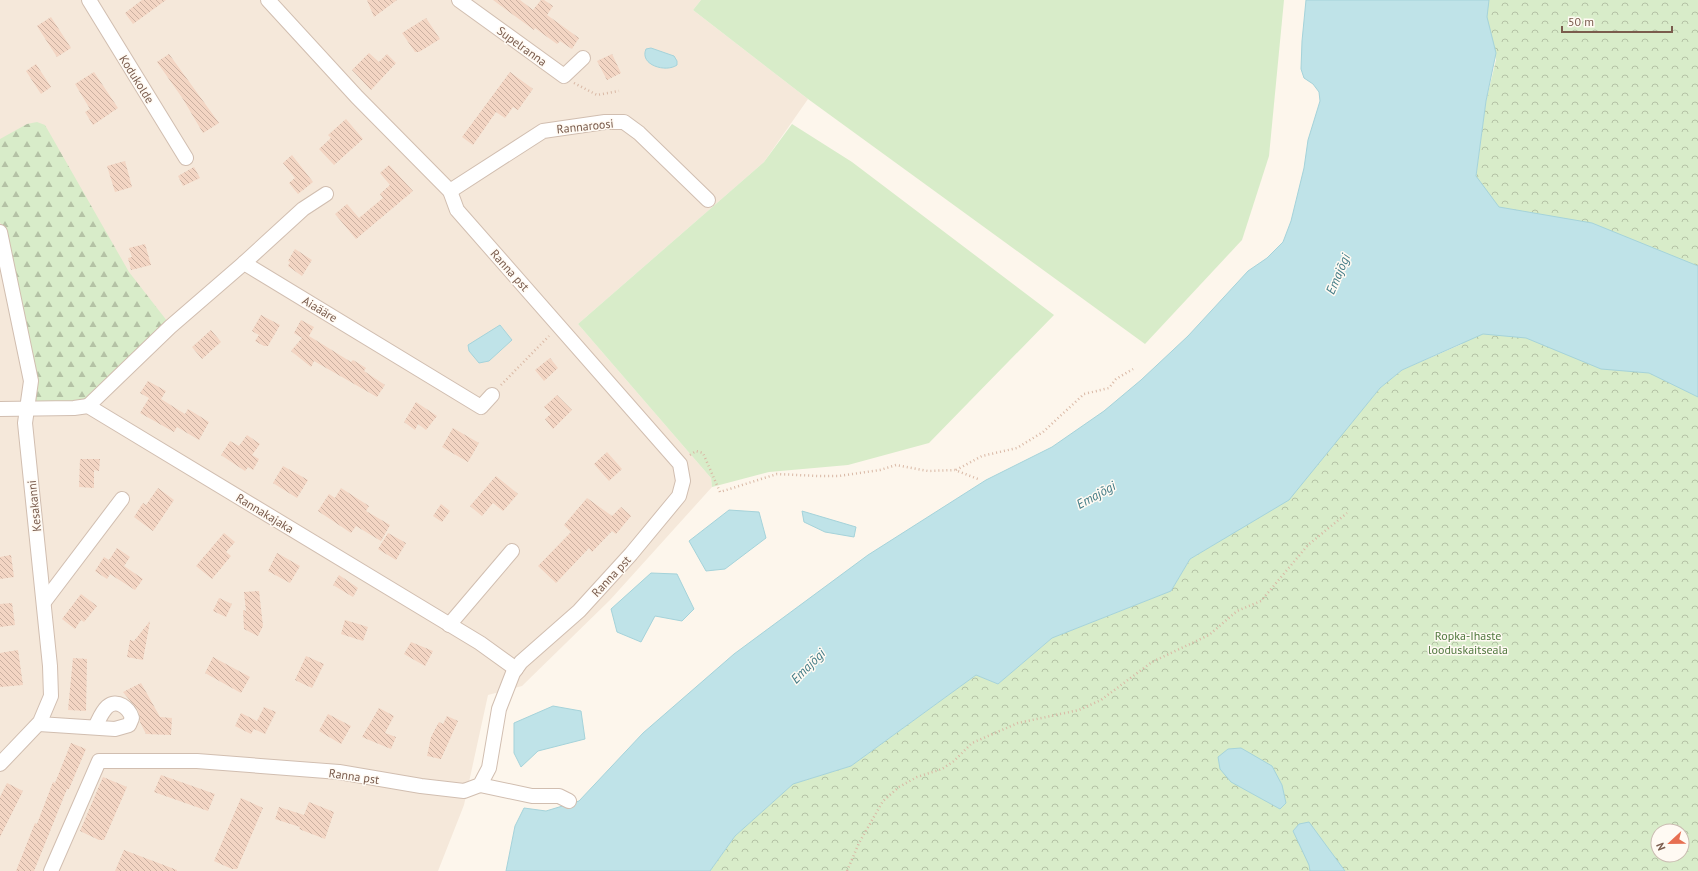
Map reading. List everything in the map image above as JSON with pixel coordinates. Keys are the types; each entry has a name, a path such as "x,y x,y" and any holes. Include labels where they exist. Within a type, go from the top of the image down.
{"street":[{"name":"Kodukolde","path":"89,0 186,158"},
{"name":"Ranna pst","path":"52,871 99,761 197,762 339,772 421,786 464,791 480,785 489,768 499,709 513,673 521,662 579,611 631,554 679,496 683,481 680,464 560,325 457,210 450,191 357,97 268,0"},
{"name":"Supelranna","path":"459,0 564,76"},
{"path":"564,76 583,58"},
{"name":"Rannaroosi","path":"450,191 543,131 605,122 624,122 639,133 708,200"},
{"path":"0,409 74,408 88,406 170,327 303,210 326,194"},
{"name":"Kesakanni","path":"0,232 31,381 25,423 44,602 50,666 51,696 39,724 0,764"},
{"name":"Aiaääre","path":"244,263 481,407 492,395"},
{"name":"Rannakajaka","path":"88,406 480,643 516,669"},
{"path":"44,602 122,499"},
{"path":"449,624 512,551"},
{"path":"39,724 96,728"},
{"path":"480,785 532,796 559,796 569,801"}],"path":[{"path":"564,76 580,88 597,96 619,91"},
{"path":"492,395 560,325"},
{"path":"955,470 982,456 1017,448 1043,432 1084,394 1109,388 1116,379 1133,370"},
{"path":"687,458 696,451 703,453 720,492 777,474 839,476 880,470 896,465 928,471 955,470 978,479"},
{"path":"847,871 859,844 883,801 899,787 917,777 942,769 954,761 972,743 1018,723 1079,710 1101,700 1152,662 1209,634 1238,611 1261,601 1308,545 1346,512"}],"shaded area":[{"path":"0,0 701,0 693,10 808,99 764,162 578,324 711,478 712,487 610,600 522,686 488,695 464,805 438,871 0,871"}],"green space":[{"path":"701,0 1284,0 1269,156 1242,240 1145,344 808,99 693,10"},
{"name":"Ropka-Ihaste looduskaitseala","path":"1486,0 1698,0 1698,871 710,871 735,836 793,784 851,766 976,675 998,684 1052,638 1171,591 1190,559 1289,499 1380,388 1402,370 1462,344 1476,177 1486,101 1496,60 1485,9"},
{"path":"37,122 45,125 129,272 171,326 85,407 34,409 11,256 0,222 0,139 27,124"},
{"path":"792,124 852,162 1054,315 929,443 848,465 769,472 712,487 711,478 578,324 764,162"}],"water":[{"name":"Emajõgi","path":"1306,0 1489,0 1487,17 1496,53 1486,101 1476,176 1499,207 1592,223 1698,266 1698,397 1649,373 1601,369 1526,338 1483,334 1402,370 1380,388 1289,500 1190,559 1171,591 1052,638 998,684 976,675 851,766 793,784 735,836 710,871 506,871 515,826 524,808 546,811 579,801 643,733 734,654 868,555 986,480 1052,447 1104,411 1141,380 1188,336 1248,271 1267,258 1283,242 1291,221 1304,168 1308,140 1320,101 1319,92 1313,84 1304,78 1301,69"},
{"path":"651,48 674,56 677,61 677,65 661,68 650,63 646,59 645,55 646,49"},
{"path":"500,325 512,340 489,361 479,363 469,351 468,345"},
{"path":"729,510 759,512 766,538 725,569 706,571 689,541"},
{"path":"802,511 856,527 854,537 825,532 804,522"},
{"path":"651,573 677,574 694,609 682,621 655,616 641,642 617,632 611,609"},
{"path":"553,706 581,711 585,739 538,751 521,767 514,753 514,723"},
{"path":"1241,748 1272,766 1282,785 1286,803 1280,809 1231,782 1220,769 1218,757 1228,749"},
{"path":"1309,822 1345,871 1310,871 1309,865 1293,831 1299,824"}],"building":[{"path":"142,0 166,0 133,24 125,13"},
{"path":"367,0 397,0 374,17"},
{"path":"493,0 520,0 533,10 541,0 544,0 553,6 547,15 579,38 572,49 560,41 557,44 535,28 534,30"},
{"path":"51,17 71,48 57,57 37,26"},
{"path":"426,18 440,39 419,52 415,52 402,33"},
{"path":"369,53 379,62 387,54 396,63 371,90 352,70"},
{"path":"169,54 219,123 203,133 183,99 157,62"},
{"path":"612,54 621,73 607,80 597,61"},
{"path":"36,64 51,87 41,94 26,71"},
{"path":"94,72 118,108 93,125 85,112 90,109 75,84"},
{"path":"510,72 533,89 518,110 513,107 505,118 496,112 473,145 462,137"},
{"path":"346,119 363,139 334,165 319,149 331,138 328,135"},
{"path":"292,155 313,182 298,194 289,183 295,178 283,163"},
{"path":"125,161 132,187 115,192 107,166"},
{"path":"389,165 413,191 356,239 335,214 347,204 359,218 383,198 380,194 390,185 380,173"},
{"path":"194,167 200,178 183,186 178,176"},
{"path":"145,244 151,265 131,270 128,258 132,257 129,248"},
{"path":"295,249 312,260 302,276 288,266 290,262 288,261"},
{"path":"261,315 280,325 268,346 264,346 255,341 259,335 252,331"},
{"path":"301,320 314,327 309,336 351,362 353,360 366,368 364,371 385,385 377,397 314,361 311,367 291,351 302,338 294,333"},
{"path":"211,330 221,342 202,359 192,347"},
{"path":"550,358 558,368 544,381 535,370"},
{"path":"148,381 166,391 161,399 185,414 188,409 209,422 199,440 177,427 174,432 140,413 149,398 140,393"},
{"path":"557,395 572,410 553,429 545,419 551,414 544,407"},
{"path":"416,402 437,416 426,430 418,424 415,430 404,422"},
{"path":"453,428 479,443 468,462 442,447"},
{"path":"247,435 260,444 252,455 259,459 253,470 248,467 245,471 221,455 230,441 239,446"},
{"path":"607,452 622,469 609,481 594,464"},
{"path":"80,459 100,459 99,471 94,470 94,488 79,487"},
{"path":"283,466 308,480 297,498 273,483"},
{"path":"496,476 518,494 503,511 493,503 482,516 470,506"},
{"path":"158,488 174,500 153,531 134,517 143,503 146,505"},
{"path":"341,488 369,506 366,511 390,525 381,541 356,526 351,533 318,511 329,494 335,498"},
{"path":"587,498 612,516 621,507 631,516 616,534 612,531 592,552 589,548 556,583 538,566 571,532 564,525"},
{"path":"441,504 450,511 442,522 433,516"},
{"path":"224,533 235,542 226,552 231,556 212,579 196,566"},
{"path":"388,533 406,543 396,560 378,549"},
{"path":"117,548 130,557 124,566 143,579 135,590 110,574 107,579 95,571 104,557 109,560"},
{"path":"277,553 300,566 290,583 268,571"},
{"path":"11,555 14,577 0,579 0,557"},
{"path":"339,575 358,588 353,597 333,585"},
{"path":"259,591 263,626 258,636 244,629 243,610 246,611 244,592"},
{"path":"81,594 97,606 84,622 81,620 75,629 62,619"},
{"path":"219,598 232,604 226,617 213,611"},
{"path":"12,603 15,625 0,627 0,604"},
{"path":"345,620 368,627 363,641 341,634"},
{"path":"150,621 143,660 127,657 130,640 134,641"},
{"path":"411,642 433,651 425,666 404,654"},
{"path":"18,650 23,685 0,687 0,653"},
{"path":"306,656 324,664 312,688 295,680"},
{"path":"213,657 250,677 241,693 205,673"},
{"path":"73,658 87,659 86,711 68,710"},
{"path":"141,683 160,717 172,718 171,735 146,734 140,722 138,710 123,692"},
{"path":"264,707 276,712 265,734 254,729 251,734 235,726 241,713 257,721"},
{"path":"379,708 394,716 385,733 396,737 391,749 362,737"},
{"path":"328,714 351,726 341,744 319,731"},
{"path":"447,716 458,721 441,759 427,756 431,737 439,722 443,724"},
{"path":"71,743 86,749 69,789 67,789 34,871 16,871 35,823 37,824 53,782 55,783"},
{"path":"161,775 215,794 208,811 154,792"},
{"path":"103,777 127,787 104,840 99,840 80,831"},
{"path":"7,783 23,791 0,837 0,797"},
{"path":"241,798 263,808 237,869 232,869 214,861"},
{"path":"309,802 334,812 325,839 299,829 300,827 275,819 279,807 304,815"},
{"path":"124,850 177,870 177,871 115,871"}]}
